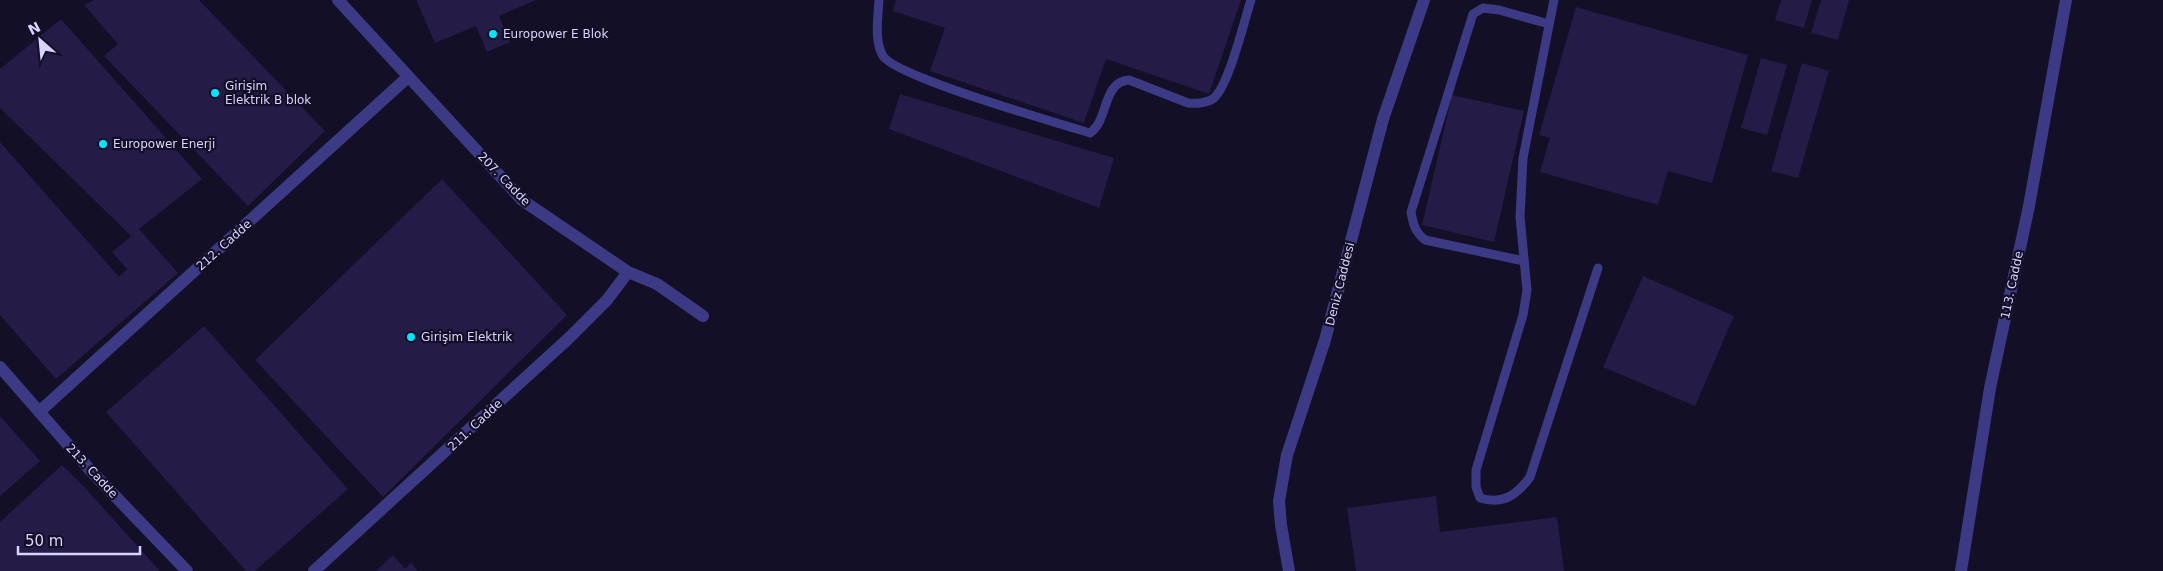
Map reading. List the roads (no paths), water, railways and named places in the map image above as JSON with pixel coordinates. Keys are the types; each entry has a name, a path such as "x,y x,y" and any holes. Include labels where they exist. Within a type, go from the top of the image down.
{"street":[{"name":"207. Cadde","path":"338,0 522,200 628,272 657,284 703,316"},
{"name":"Deniz Caddesi","path":"1289,571 1280,525 1279,502 1287,456 1326,340 1383,119 1424,0"},
{"name":"113. Cadde","path":"1961,571 1990,388 2028,206 2066,0"},
{"name":"212. Cadde","path":"39,412 408,77"},
{"name":"211. Cadde","path":"314,571 569,338 607,300 628,272"},
{"name":"213. Cadde","path":"0,368 91,471 188,571"}],"lane":[{"path":"879,0 878,35 883,56 893,65 941,86 1090,133 1098,127 1114,85 1121,81 1129,80 1188,103 1197,104 1214,98 1224,85 1251,0"},
{"path":"1554,0 1523,158 1520,217 1527,290 1523,315 1476,470 1476,487 1480,498 1492,502 1520,491 1530,477 1598,268"},
{"path":"1524,261 1425,240 1413,226 1411,212 1473,14 1483,8 1499,10 1549,24"}],"place":[{"name":"Europower E Blok","path":"493,34"},
{"name":"Girişim Elektrik B blok","path":"215,93"},
{"name":"Europower Enerji","path":"103,144"},
{"name":"Girişim Elektrik","path":"411,337"}]}
